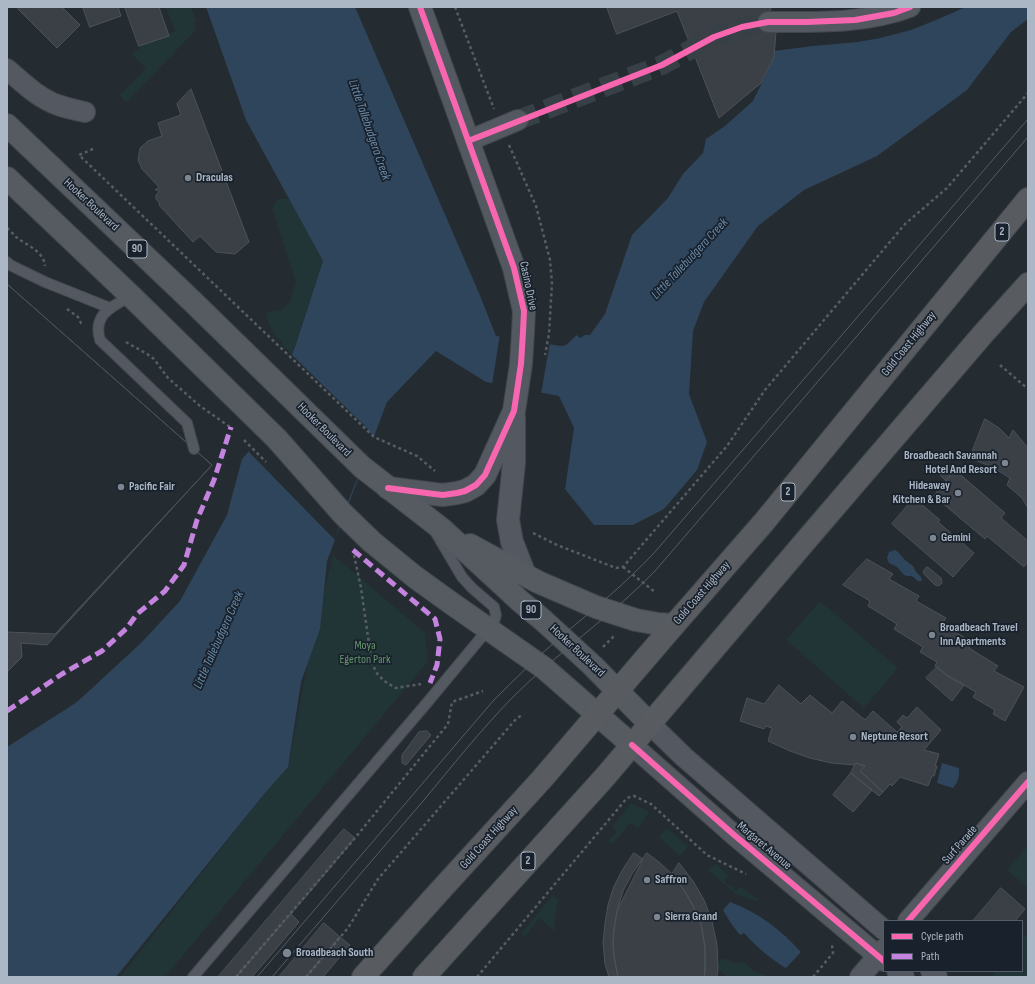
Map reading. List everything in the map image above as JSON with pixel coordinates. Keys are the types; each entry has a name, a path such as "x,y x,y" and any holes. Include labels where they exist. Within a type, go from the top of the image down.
{"highway":[{"name":"Gold Coast Highway","path":"363,977 542,779 764,522 1028,199"},
{"name":"2","path":"424,977 632,746 818,526 1028,284"}],"main road":[{"name":"Hooker Boulevard","path":"7,126 267,373 362,467 435,525 549,625 593,666 650,724"},
{"path":"7,178 132,296 247,409 277,439 343,514 385,553 438,594 539,665 632,746"},
{"path":"435,525 538,582 569,596 617,615 658,624 674,625"}],"street":[{"name":"Casino Drive","path":"388,488 443,495 461,492 476,485 485,475 514,408 521,364 524,332 524,311 514,268 420,7"},
{"path":"768,22 855,20 894,13 910,7"},
{"path":"7,69 40,96 58,105 85,112"},
{"path":"468,141 518,120"},
{"path":"514,408 514,463 508,520 512,542 525,574"},
{"name":"Margaret Avenue","path":"650,724 684,757 883,929"},
{"name":"Margaret Avenue","path":"632,746 727,829 882,955"},
{"name":"Surf Parade","path":"909,920 1028,782"},
{"path":"860,977 882,955"}],"lane":[{"path":"7,262 10,265 45,282 110,308"},
{"path":"132,296 110,308 102,316 98,325 100,340 186,423 194,448"},
{"path":"193,977 426,704 496,618 494,607 462,577 435,525"}],"path":[{"path":"527,530 557,545 616,568 623,566 727,446 765,390 905,224 947,188 1028,93"},
{"path":"93,149 79,155 374,437 417,456 438,474"},
{"path":"549,334 552,283 550,260"},
{"path":"1000,365 1028,389"},
{"path":"353,550 361,588 372,664 378,675 387,683 396,688 423,684"},
{"path":"623,566 655,592"},
{"path":"600,650 617,633"},
{"path":"236,977 355,838 448,724 452,702 483,692"},
{"path":"306,977 348,928 378,879 516,719 522,715"},
{"path":"477,977 627,798 634,796 651,804 707,855 748,874"},
{"path":"813,977 833,953 832,942"}],"green space":[{"path":"166,7 191,7 196,20 193,23 196,30 126,103 120,95 146,69 132,54 140,48 139,46 169,36 168,34 175,31"},
{"path":"278,199 289,199 323,261 292,354 282,345 282,341 275,336 265,315 268,312 282,310 290,302 296,282 272,208"},
{"name":"Moya Egerton Park","path":"333,555 425,633 428,661 165,977 120,977 265,793 288,767 312,641"},
{"path":"820,601 898,668 864,708 786,640"},
{"path":"631,803 649,812 638,828 630,823 613,844 608,842 617,831 612,827"},
{"path":"667,828 688,846 680,856 659,837"},
{"path":"1028,846 1028,888 1007,870"},
{"path":"716,864 728,875 724,881 737,891 741,887 758,900 757,901 736,894 708,870"},
{"path":"553,895 558,899 554,931 539,918 525,936 520,935"},
{"path":"1028,933 1028,977 991,977 995,972 1023,972 1023,939"},
{"path":"722,959 729,959 733,963 744,962 755,972 770,977 727,977 718,969 717,964"}],"water":[{"name":"Little Tallebudgera Creek","path":"206,7 355,7 479,293 496,336 561,346 566,345 577,335 580,338 585,335 590,335 605,314 632,235 668,198 683,174 703,153 706,139 725,126 753,101 774,57 771,7 1028,7 1028,19 1011,32 967,90 877,156 804,190 758,226 704,302 693,331 689,394 707,442 697,470 664,509 633,525 594,525 565,489 574,428 559,396 486,382 436,351 387,402 327,561 320,629 301,682 288,767 265,793 116,977 7,977 7,747 77,702 141,643 180,601 227,515 242,459 256,443 295,347 323,261 246,120"},
{"path":"895,550 913,566 921,577 922,581 918,581 912,576 904,575 897,567 889,563 887,558 889,552"},
{"path":"942,763 959,768 958,778 953,788 937,783"},
{"path":"730,902 741,906 768,922 801,952 786,968 774,960 744,933 740,935 730,922 723,910"}],"pier":[{"path":"771,7 966,7 911,30 880,38 858,42 774,51 776,32 774,29 767,28"},
{"path":"500,334 550,342 541,394 492,385"},
{"path":"290,353 366,427 374,437 343,514 335,540 247,450 254,442"}],"building":[{"path":"20,7 62,7 80,25 57,48 18,9"},
{"path":"83,7 118,7 121,16 90,27"},
{"path":"125,7 159,7 169,36 139,46"},
{"path":"607,7 771,7 767,28 774,29 776,32 774,57 761,83 719,118 677,11 617,34"},
{"name":"Draculas","path":"191,89 249,242 235,254 216,252 200,236 193,242 159,205 160,204 156,199 156,195 159,192 158,190 155,190 159,187 142,169 138,160 140,148 148,141 162,136 158,123 181,115 177,104"},
{"path":"7,284 212,465 47,645 21,643 22,657 7,672"},
{"path":"7,284 212,465 55,634 7,632"},
{"name":"Broadbeach Savannah Hotel And Resort","path":"985,419 999,428 1009,438 1013,430 1028,448 1028,508 1022,498 1007,485 1010,478 992,467 970,458"},
{"path":"947,464 955,470 946,481 939,474"},
{"path":"955,470 1005,513 1001,518 1028,541 1028,562 1024,567 987,536 985,539 934,496"},
{"name":"Gemini","path":"914,498 940,520 938,522 974,553 953,577 892,524"},
{"name":"Broadbeach Travel Inn Apartments","path":"867,559 893,574 889,579 919,596 916,601 946,618 942,624 972,642 969,648 998,666 994,671 1024,687 1005,721 993,714 995,710 973,697 976,692 948,676 935,666 937,662 920,652 923,647 894,629 897,624 868,606 870,601 843,585"},
{"path":"927,567 941,578 942,583 939,586 935,585 923,572"},
{"path":"937,667 948,676 964,685 952,701 926,678"},
{"name":"Neptune Resort","path":"779,685 801,704 810,695 832,713 842,701 865,720 873,711 897,732 902,727 897,722 903,715 907,718 917,707 941,730 924,750 939,754 935,766 937,766 934,776 932,776 928,786 900,777 892,786 890,784 883,792 860,771 865,766 856,763 854,765 831,763 790,751 768,741 772,728 766,726 764,729 740,721 747,698 764,704"},
{"path":"427,731 431,735 406,765 402,763 402,755 419,732"},
{"path":"856,763 865,766 860,771 883,792 879,796 851,773"},
{"path":"851,773 872,790 853,812 833,795"},
{"path":"344,829 355,838 309,893 236,977 218,977"},
{"path":"634,853 643,859 617,911 613,943 618,977 609,977 605,964 603,943 608,905 614,886"},
{"name":"Sierra Grand","path":"647,853 672,874 692,904 701,924 705,947 704,977 618,977 613,943 617,911 623,891 632,874"},
{"path":"679,863 693,881 704,900 712,921 717,945 717,977 704,977 705,947 701,924 684,890 672,874"},
{"path":"1001,888 1025,909 1016,920 974,920"},
{"path":"291,914 299,922 252,977 236,977"},
{"path":"324,923 340,937 306,977 279,977"},
{"path":"340,937 350,945 323,977 306,977"}],"tunnel":[{"path":"518,120 662,65 714,37 742,27 768,22"}],"tram line":[{"path":"257,977 493,701 545,651 598,606 654,553 1028,119"},
{"path":"272,977 477,736 511,699 528,682 620,604 655,571 1028,137"}],"marked path":[{"path":"7,711 62,674 102,651 127,628 137,614 165,591 184,565 197,520 214,480 231,427"},
{"path":"353,550 435,619 440,639 437,665 430,683"}],"cycle path":[{"path":"388,488 443,495 465,491 476,485 485,475 514,411 521,364 524,311 514,268 420,7"},
{"path":"468,141 662,65 714,37 742,27 768,22 855,20 894,13 910,7"},
{"path":"632,745 733,834 883,960"},
{"path":"909,920 1028,782"}],"place":[{"name":"Draculas","path":"188,178"},
{"name":"Broadbeach Savannah Hotel And Resort","path":"1005,463"},
{"name":"Pacific Fair","path":"121,487"},
{"name":"Hideaway Kitchen & Bar","path":"958,493"},
{"name":"Gemini","path":"933,538"},
{"name":"Broadbeach Travel Inn Apartments","path":"932,635"},
{"name":"Neptune Resort","path":"853,737"},
{"name":"Saffron","path":"647,880"},
{"name":"Sierra Grand","path":"657,917"},
{"name":"Broadbeach South","path":"287,953"}]}
